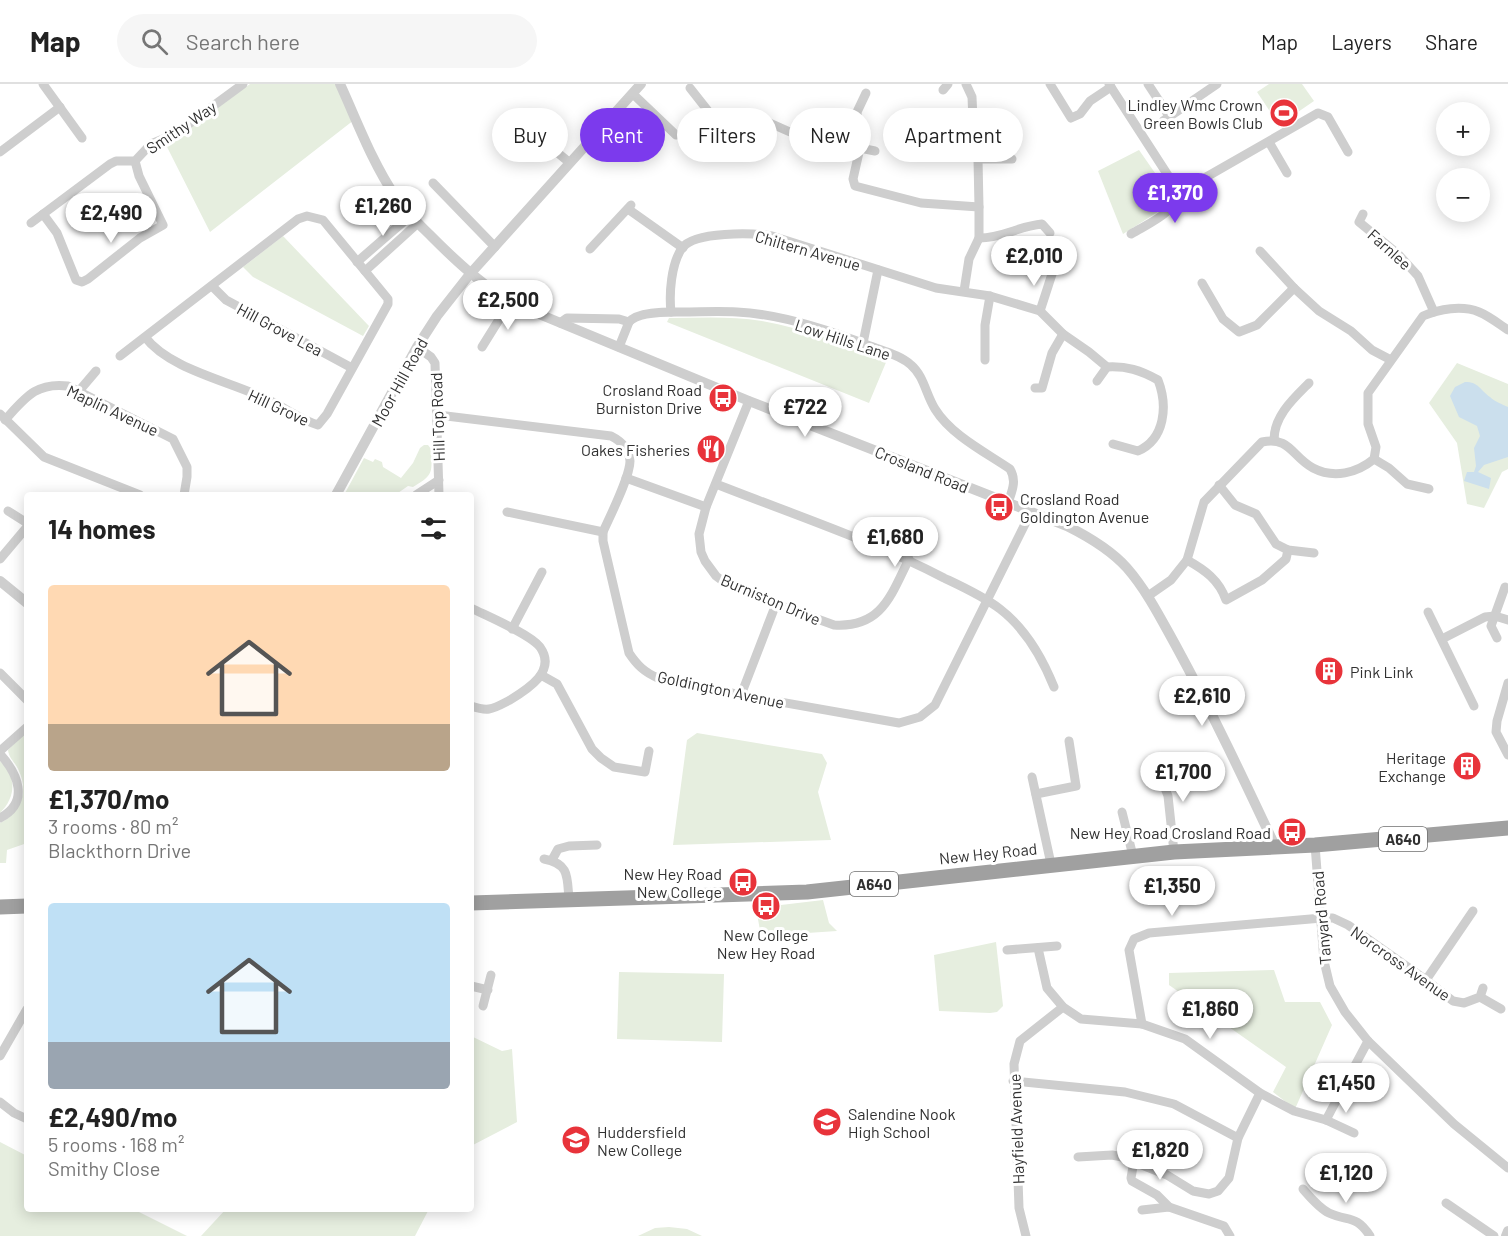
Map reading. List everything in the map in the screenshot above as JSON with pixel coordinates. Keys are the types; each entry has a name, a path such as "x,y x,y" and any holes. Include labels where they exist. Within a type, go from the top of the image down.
{"highway":[{"name":"New Hey Road","path":"474,903 807,892 1174,852 1276,848 1508,828"},
{"path":"0,907 24,906"}],"street":[{"path":"43,84 82,138"},
{"name":"Smithy Way","path":"31,223 110,164 116,161 135,161 151,144 175,134 243,84"},
{"name":"Crosland Road","path":"341,84 382,175 396,197 414,220 470,274 510,302 749,401 1031,512 1089,537 1112,554 1127,568 1148,596 1195,680 1276,848"},
{"name":"Moor Hill Road","path":"338,492 417,346 437,316 470,274 641,84"},
{"path":"966,84 972,97 972,108"},
{"path":"1050,84 1071,118 1080,114 1090,100 1110,86 1171,180 1184,183 1194,183 1314,115 1322,113 1328,117 1348,152"},
{"path":"1148,84 1166,118 1216,84"},
{"path":"690,88 706,108"},
{"path":"858,108 866,93"},
{"path":"633,94 677,135"},
{"path":"1,150 60,107"},
{"path":"1269,142 1287,173"},
{"path":"43,214 57,233 76,280 82,282 88,279 140,238 163,225 139,176 135,161"},
{"path":"857,162 855,186 921,203 979,207"},
{"path":"964,291 969,259 979,238 978,162"},
{"path":"433,183 495,247"},
{"path":"1131,234 1167,213 1179,198 1184,183"},
{"path":"590,249 629,207 683,248 674,268 671,312"},
{"name":"Hill Grove","path":"120,356 289,226 307,216 323,220 385,294 388,304 327,414 318,425 306,421 263,397 234,387 167,357 151,345 145,337"},
{"path":"357,262 414,220"},
{"path":"365,271 414,220"},
{"name":"Farnlee","path":"1358,221 1398,254 1418,276 1434,312"},
{"path":"979,238 994,238 1042,224 1050,232"},
{"name":"Chiltern Avenue","path":"683,248 696,240 728,234 752,233 772,236 936,288 990,296 1040,311"},
{"path":"1260,251 1319,311 1351,331 1372,350 1391,360"},
{"path":"862,343 878,270"},
{"path":"1053,271 1040,311 1064,334 1107,367 1124,366 1139,370 1158,380 1164,404 1159,432 1148,447 1138,451 1113,444"},
{"path":"1203,283 1224,320 1239,332 1257,325 1294,288"},
{"name":"Hill Grove Lea","path":"212,286 226,300 352,368"},
{"path":"985,360 985,325 990,296"},
{"path":"482,347 510,302"},
{"path":"1148,596 1171,580 1187,560 1204,502 1262,442 1274,440 1287,445 1313,468 1336,475 1362,468 1374,459 1376,447 1368,424 1368,393 1423,316 1456,308 1478,311 1508,330"},
{"name":"Low Hills Lane","path":"560,323 567,318 619,319 630,322 638,316 671,312 738,312 770,316 862,343 898,357 911,365 919,375 936,410 950,425 1010,469 1014,476 1014,484 1008,503"},
{"path":"619,347 630,322"},
{"path":"1035,388 1042,388 1052,353 1064,334"},
{"name":"Hill Top Road","path":"417,346 432,357 435,363 439,492"},
{"path":"1097,381 1107,367"},
{"path":"79,391 96,371"},
{"path":"1274,440 1274,429 1288,405 1309,383"},
{"name":"Maplin Avenue","path":"3,417 27,396 45,386 55,384 68,386 173,439 187,466 188,477 185,492"},
{"name":"Burniston Drive","path":"749,401 706,507 699,534 701,552 716,576 724,582 776,604 834,625 852,624 865,621 875,615 887,602 909,559"},
{"path":"438,415 611,436 620,441 627,450 630,462 626,478 603,532 507,512"},
{"path":"3,417 44,457 132,492"},
{"path":"1374,459 1389,468 1407,484 1429,489"},
{"path":"626,478 706,507"},
{"path":"421,492 439,480"},
{"path":"716,484 909,559 989,600 1024,633 1043,660 1054,687"},
{"path":"1219,485 1235,505 1256,514 1276,544 1288,550 1314,553"},
{"path":"8,511 24,523"},
{"name":"Goldington Avenue","path":"603,532 603,541 629,653 646,673 658,678 741,695 899,723 920,717 935,705 1031,512"},
{"path":"0,559 24,529"},
{"path":"1187,560 1206,570 1222,588 1226,600 1262,580 1286,559 1288,550"},
{"path":"512,629 542,572"},
{"path":"0,581 24,601"},
{"path":"1497,638 1491,626 1505,587"},
{"path":"741,695 776,604"},
{"path":"474,610 535,641 544,654 541,675 533,686 488,710 474,707"},
{"path":"1428,612 1474,706"},
{"path":"1442,639 1485,617 1494,616 1508,620"},
{"path":"0,673 24,697"},
{"path":"541,675 557,684 592,749 601,758 614,767 645,772 649,751"},
{"path":"1508,683 1496,732 1508,755"},
{"path":"0,818 16,801 18,781 14,771 0,753 24,730"},
{"path":"1496,732 1508,730"},
{"path":"1036,794 1076,786 1069,741"},
{"path":"1155,762 1168,796 1174,852"},
{"path":"1032,777 1051,864"},
{"path":"1122,812 1133,856"},
{"path":"569,900 566,871 558,861 548,860 558,849 569,846 597,845"},
{"name":"Tanyard Road","path":"1315,845 1324,961 1330,986 1345,1012 1368,1041 1454,1124 1508,1168"},
{"path":"1426,980 1473,911"},
{"path":"1142,1024 1129,950 1134,939 1149,933 1322,918"},
{"name":"Norcross Avenue","path":"1322,918 1333,918 1348,925 1453,1001 1464,1004 1481,992 1501,1009"},
{"path":"1007,950 1057,946"},
{"path":"1038,948 1047,988 1063,1007 1081,1019 1142,1024 1185,1039 1260,1093 1294,1111 1326,1120 1354,1133"},
{"path":"483,1006 491,975"},
{"path":"474,987 488,990"},
{"name":"Hayfield Avenue","path":"1026,1236 1019,1208 1014,1064 1020,1041 1063,1007"},
{"path":"0,1056 24,1014"},
{"path":"1326,1120 1368,1041"},
{"path":"1013,1081 1125,1092 1174,1104 1238,1138"},
{"path":"1078,1157 1112,1155 1134,1161 1167,1175 1193,1191 1209,1194 1218,1191 1229,1178 1238,1138 1260,1093"},
{"path":"0,1102 24,1118"},
{"path":"1134,1161 1132,1181 1157,1195 1169,1207"},
{"path":"1304,1189 1327,1212 1352,1218 1364,1227 1370,1236"},
{"path":"1446,1203 1494,1236"},
{"path":"1142,1210 1169,1207 1224,1226 1230,1236"},
{"path":"1506,1236 1508,1231"}],"green space":[{"path":"250,84 335,84 354,120 210,232 165,143 176,138"},
{"name":"Lindley Wmc Crown Green Bowls Club","path":"1269,84 1302,84 1314,101 1279,125 1257,92"},
{"path":"1139,150 1162,183 1175,190 1174,200 1168,208 1123,234 1098,171"},
{"path":"283,236 369,326 363,336 253,277 243,267"},
{"path":"669,318 728,318 762,321 794,328 887,360 869,403 667,322"},
{"path":"1457,363 1508,384 1508,469 1502,472 1484,508 1467,504 1457,443 1429,403"},
{"path":"428,445 431,449 431,468 428,476 420,483 413,487 408,486 399,492 346,492 364,458 373,462 375,459 382,462 383,467 401,478 413,463 420,448"},
{"path":"697,733 822,754 827,763 818,792 831,840 673,845 687,740"},
{"path":"24,734 24,844 7,850 6,863 0,863 0,823 13,814 23,794 22,779 8,750"},
{"path":"0,761 6,767 12,780 12,794 0,813"},
{"path":"823,900 829,923 837,931 761,936 756,908"},
{"path":"996,942 1003,1006 997,1012 990,1013 939,1011 934,955"},
{"path":"1274,970 1285,1002 1320,1002 1332,1025 1295,1109 1273,1092 1286,1067 1169,985 1169,973"},
{"path":"619,972 724,974 722,1042 617,1039"},
{"path":"474,1037 502,1051 512,1049 517,1122 474,1144"},
{"path":"0,1142 24,1154 24,1212 139,1212 187,1236 0,1236"},
{"path":"223,1212 427,1212 415,1236 201,1236"},
{"path":"655,1228 687,1229 702,1236 638,1236"}],"water":[{"path":"1465,382 1476,385 1494,400 1508,407 1508,457 1484,465 1478,472 1491,478 1489,489 1464,481 1467,472 1474,472 1476,466 1474,448 1480,436 1477,426 1459,417 1450,396 1455,387"}],"place":[{"name":"Lindley Wmc Crown Green Bowls Club","path":"1284,113"},
{"name":"Crosland Road Burniston Drive","path":"723,398"},
{"name":"Oakes Fisheries","path":"711,449"},
{"name":"Crosland Road Goldington Avenue","path":"999,507"},
{"name":"Pink Link","path":"1329,671"},
{"name":"Heritage Exchange","path":"1467,766"},
{"name":"New Hey Road Crosland Road","path":"1292,832"},
{"name":"New Hey Road New College","path":"743,882"},
{"name":"New College New Hey Road","path":"766,906"},
{"name":"Salendine Nook High School","path":"827,1122"},
{"name":"Huddersfield New College","path":"576,1140"}]}
